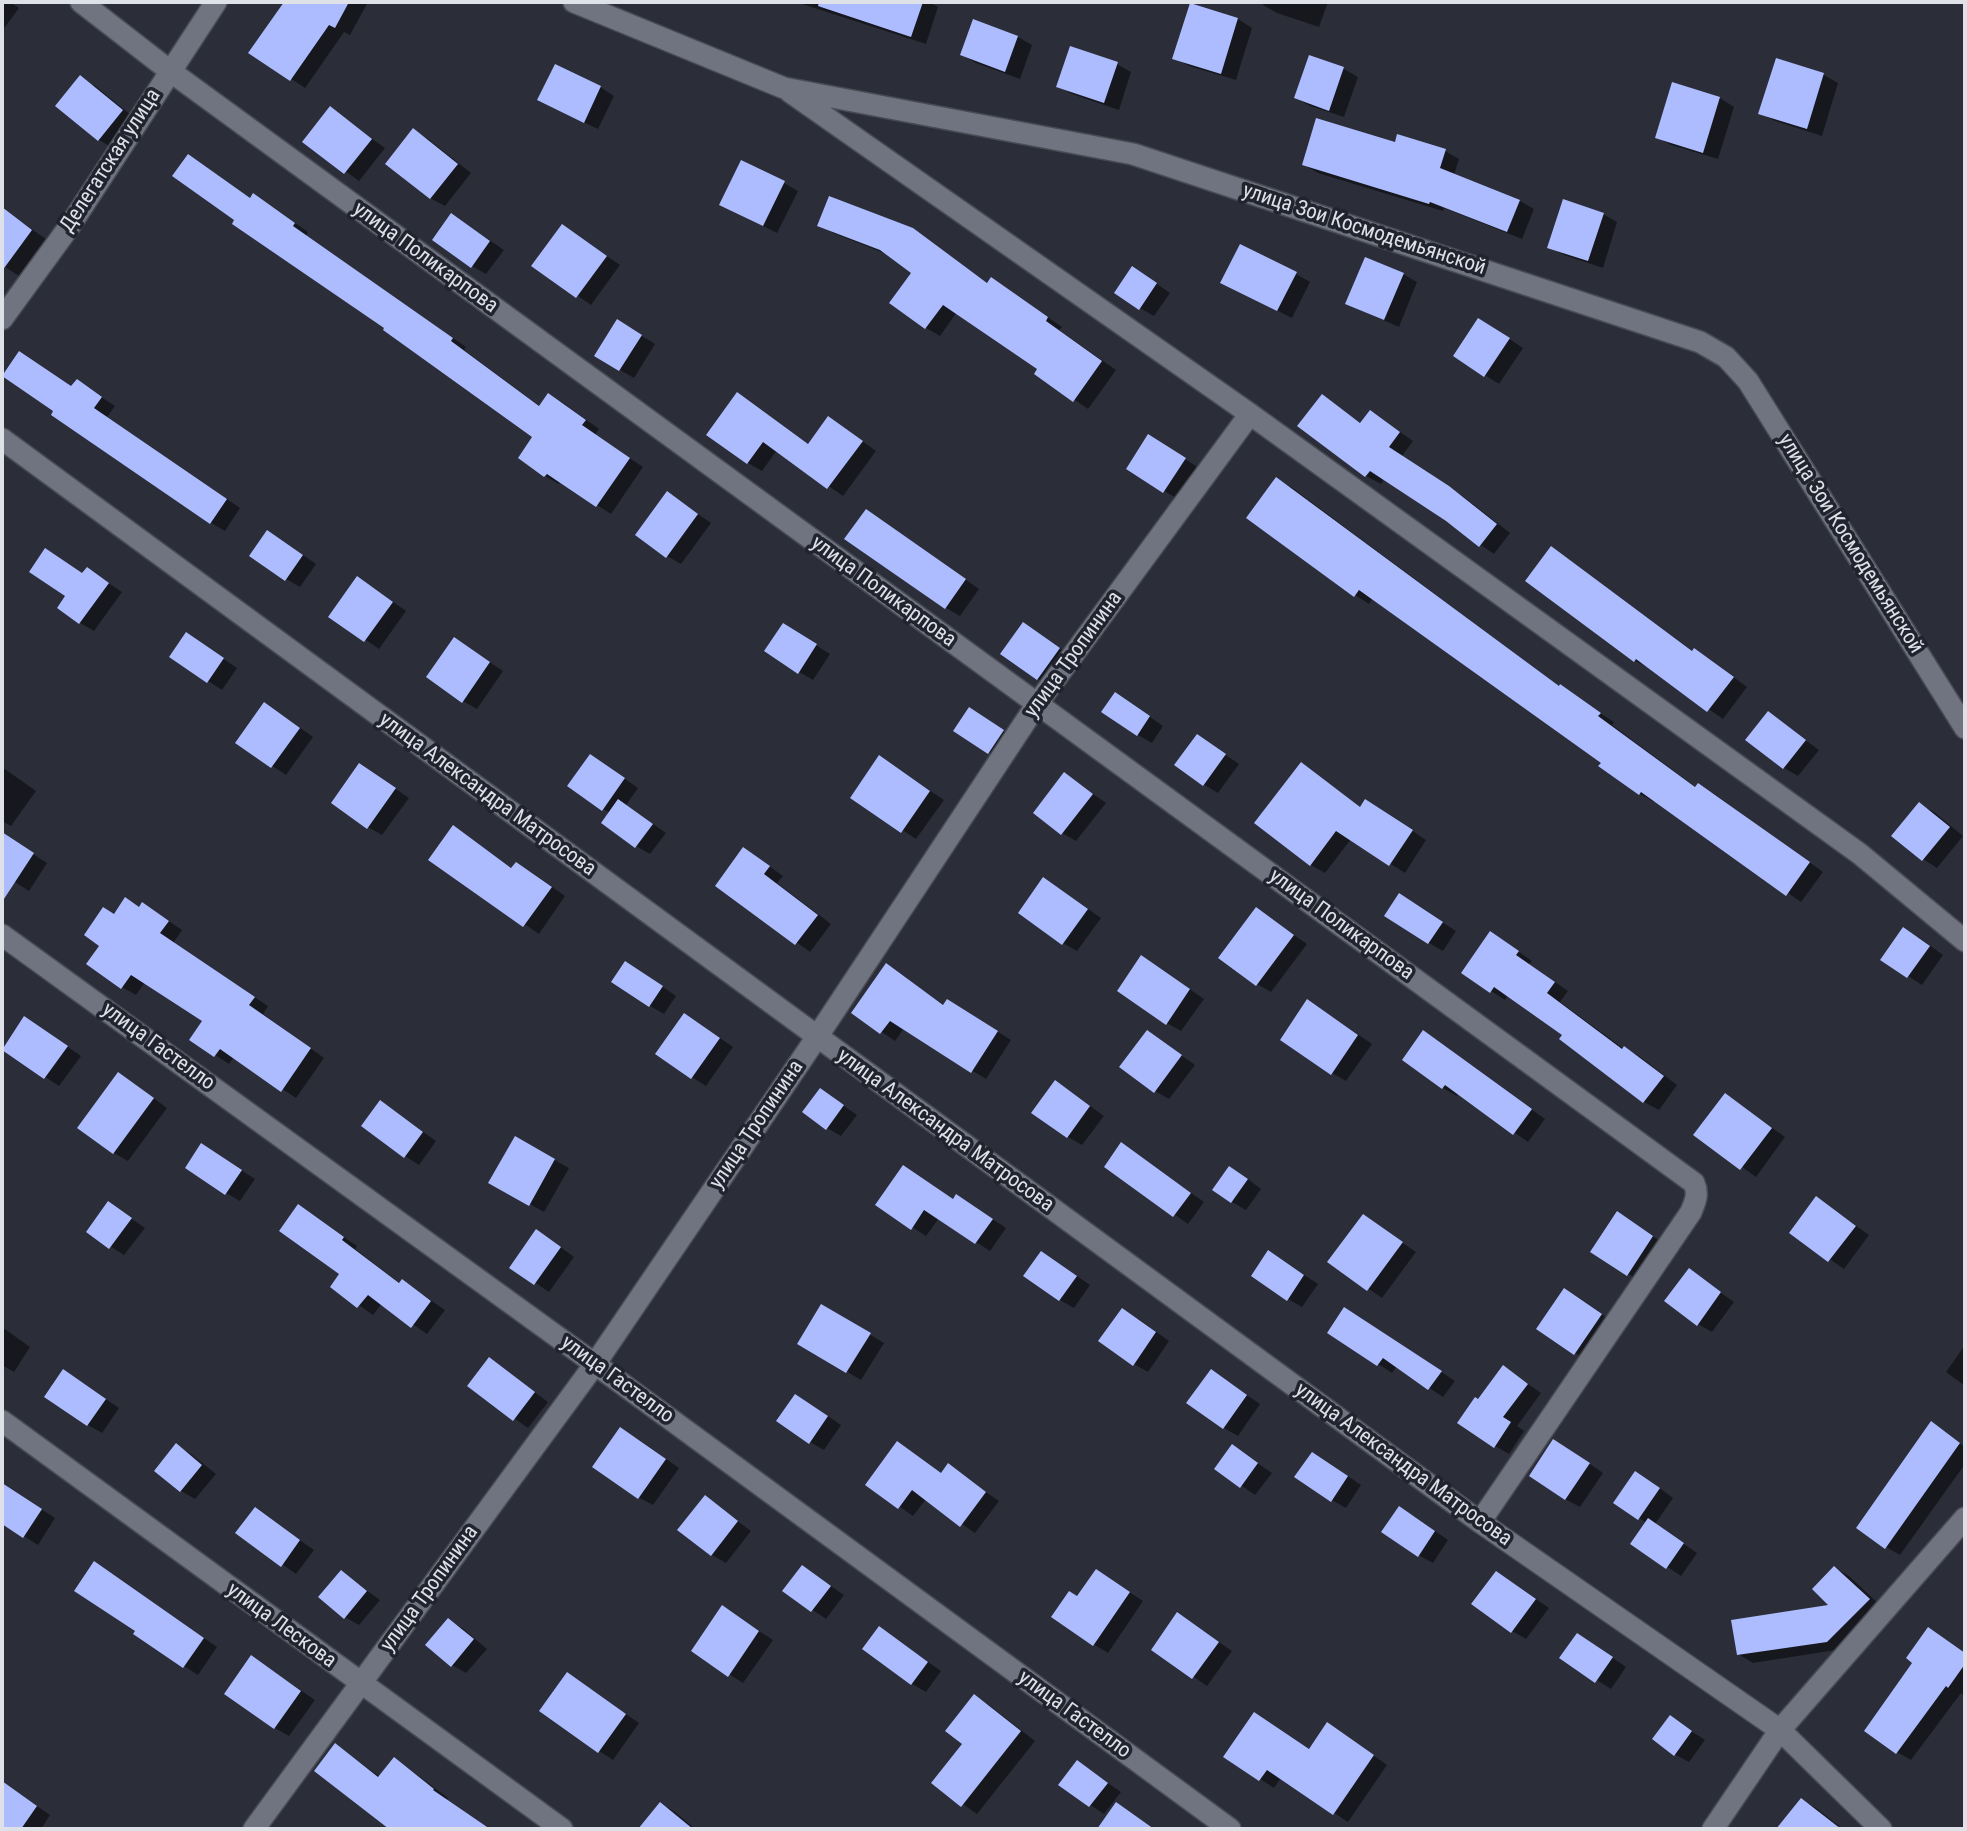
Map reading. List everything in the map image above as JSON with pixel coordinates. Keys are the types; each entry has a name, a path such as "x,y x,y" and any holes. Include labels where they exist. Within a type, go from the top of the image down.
{"street":[{"name":"улица Поликарпова","path":"81,2 170,71 1688,1177 1697,1190 1691,1212 1480,1522"},
{"name":"Делегатская улица","path":"2,319 69,227 216,2"},
{"name":"улица Зои Космодемьянской","path":"574,2 784,88 1133,153 1700,342 1726,357 1748,381 1965,727"},
{"path":"784,88 1250,414 1860,854 1965,942"},
{"name":"улица Тропинина","path":"254,1829 595,1364 817,1037 1037,704 1250,414"},
{"name":"улица Александра Матросова","path":"2,439 1480,1522 1780,1730 1881,1829"},
{"name":"улица Гастелло","path":"2,935 595,1364 1230,1829"},
{"name":"улица Лескова","path":"2,1421 562,1829"},
{"path":"1713,1829 1780,1730 1965,1518"}],"building":[{"path":"284,2 349,2 335,28 329,25 290,81 248,53"},
{"path":"819,2 923,2 911,37 818,6"},
{"path":"1190,3 1238,18 1221,74 1172,59"},
{"path":"973,19 1018,36 1005,72 960,55"},
{"path":"1070,46 1118,62 1104,103 1056,87"},
{"path":"1309,55 1344,67 1329,111 1294,98"},
{"path":"1776,58 1824,73 1807,129 1758,114"},
{"path":"555,64 601,86 584,123 537,100"},
{"path":"80,75 123,110 98,141 55,106"},
{"path":"1672,82 1720,97 1703,153 1655,138"},
{"path":"330,106 372,139 344,174 302,142"},
{"path":"1316,118 1395,142 1397,134 1446,149 1440,168 1520,200 1507,232 1430,202 1429,204 1302,165"},
{"path":"413,128 458,164 430,199 385,164"},
{"path":"188,154 250,198 253,193 295,223 293,226 453,338 451,341 539,406 548,393 586,420 582,425 630,458 596,507 547,474 544,477 518,458 532,437 383,330 384,328 232,224 234,220 172,176"},
{"path":"741,160 785,181 763,226 719,205"},
{"path":"829,196 913,228 987,283 991,277 1048,317 1046,321 1102,361 1073,402 1034,374 1037,369 943,305 925,329 889,303 911,273 880,250 817,226"},
{"path":"1563,199 1604,213 1588,261 1547,248"},
{"path":"2,207 32,230 2,271"},
{"path":"451,213 490,241 471,268 432,240"},
{"path":"562,224 607,256 576,298 531,266"},
{"path":"1240,244 1297,272 1277,311 1220,283"},
{"path":"1365,257 1404,273 1384,320 1345,304"},
{"path":"1132,266 1157,283 1139,310 1114,293"},
{"path":"1478,318 1510,338 1484,377 1453,356"},
{"path":"617,319 642,335 619,371 594,356"},
{"path":"19,351 71,386 77,379 102,397 94,408 227,499 210,524 51,415 53,411 2,376"},
{"path":"737,392 808,444 828,416 863,441 827,489 763,442 747,464 706,435"},
{"path":"1322,394 1360,423 1370,410 1400,432 1389,447 1449,486 1497,524 1479,547 1446,521 1370,471 1365,477 1297,426"},
{"path":"1148,434 1186,458 1163,493 1126,469"},
{"path":"1276,477 1559,686 1560,684 1601,713 1598,716 1695,787 1698,783 1810,862 1786,896 1641,792 1639,795 1598,766 1601,763 1359,590 1354,597 1246,518"},
{"path":"667,491 698,514 666,558 635,535"},
{"path":"866,509 966,579 945,609 844,539"},
{"path":"267,530 303,555 285,581 249,556"},
{"path":"1551,546 1692,651 1694,648 1734,677 1707,712 1525,581"},
{"path":"45,548 82,573 87,567 109,583 79,624 57,608 65,596 29,572"},
{"path":"357,576 393,602 364,642 328,617"},
{"path":"1023,622 1060,648 1037,680 1000,654"},
{"path":"783,623 817,644 798,674 764,651"},
{"path":"186,632 224,658 207,683 169,657"},
{"path":"454,637 490,662 462,703 426,677"},
{"path":"1115,692 1150,716 1137,736 1101,712"},
{"path":"264,702 300,728 271,768 235,743"},
{"path":"969,707 1004,730 988,754 953,731"},
{"path":"1768,711 1806,740 1783,769 1745,740"},
{"path":"1197,734 1226,754 1203,786 1174,765"},
{"path":"590,754 625,778 602,811 567,786"},
{"path":"879,755 930,791 901,833 850,798"},
{"path":"1301,762 1360,807 1365,799 1413,830 1389,866 1336,831 1310,866 1254,823"},
{"path":"359,763 396,788 367,829 331,803"},
{"path":"1064,772 1093,794 1061,835 1033,813"},
{"path":"618,799 653,824 635,848 601,823"},
{"path":"1919,802 1950,827 1922,861 1891,836"},
{"path":"453,825 511,868 516,862 552,887 523,927 428,860"},
{"path":"2,832 34,853 2,902"},
{"path":"743,847 770,866 764,874 818,915 795,945 715,886"},
{"path":"1043,877 1088,909 1062,945 1018,913"},
{"path":"1399,893 1443,922 1428,944 1384,916"},
{"path":"125,897 139,907 142,902 169,921 160,933 255,997 249,1005 311,1048 281,1092 220,1049 214,1057 189,1040 202,1021 131,975 121,989 86,964 99,946 84,935 103,907 114,914"},
{"path":"1256,907 1294,935 1256,986 1218,958"},
{"path":"1903,927 1930,946 1907,978 1880,960"},
{"path":"1490,931 1519,951 1516,955 1555,982 1547,993 1622,1049 1624,1046 1664,1076 1643,1103 1559,1039 1562,1035 1494,987 1490,993 1461,973"},
{"path":"1141,955 1190,989 1166,1025 1117,991"},
{"path":"625,961 663,986 649,1007 611,982"},
{"path":"886,963 943,1005 947,999 998,1031 971,1073 890,1021 880,1034 851,1013"},
{"path":"1307,999 1358,1035 1331,1075 1280,1040"},
{"path":"684,1013 720,1038 691,1079 655,1054"},
{"path":"24,1016 68,1046 44,1079 2,1050"},
{"path":"1147,1030 1182,1055 1154,1093 1119,1067"},
{"path":"1423,1030 1532,1109 1513,1135 1445,1085 1442,1089 1402,1060"},
{"path":"118,1072 154,1098 113,1154 77,1128"},
{"path":"1055,1080 1090,1106 1067,1138 1031,1113"},
{"path":"820,1088 844,1105 826,1130 802,1112"},
{"path":"1725,1093 1772,1128 1740,1170 1693,1135"},
{"path":"380,1100 423,1132 404,1158 361,1126"},
{"path":"515,1136 555,1159 529,1206 488,1183"},
{"path":"1121,1142 1191,1193 1173,1217 1104,1167"},
{"path":"201,1143 242,1170 225,1195 185,1168"},
{"path":"903,1165 953,1199 956,1194 993,1219 975,1244 924,1210 911,1230 875,1205"},
{"path":"1229,1166 1248,1179 1231,1203 1212,1190"},
{"path":"1816,1196 1856,1226 1828,1262 1789,1233"},
{"path":"108,1201 132,1218 109,1249 86,1232"},
{"path":"298,1204 344,1237 342,1240 399,1283 402,1279 431,1301 411,1328 368,1295 357,1308 330,1287 339,1274 279,1231"},
{"path":"1617,1211 1653,1236 1627,1276 1590,1252"},
{"path":"1363,1214 1403,1242 1367,1291 1327,1262"},
{"path":"536,1229 561,1247 534,1285 509,1268"},
{"path":"1268,1250 1304,1275 1287,1301 1251,1276"},
{"path":"1041,1251 1077,1276 1059,1301 1023,1276"},
{"path":"1689,1268 1721,1292 1697,1326 1664,1301"},
{"path":"1564,1288 1602,1314 1574,1355 1536,1329"},
{"path":"821,1304 871,1333 846,1373 797,1344"},
{"path":"1344,1307 1442,1371 1428,1390 1383,1358 1377,1366 1327,1333"},
{"path":"1122,1308 1156,1332 1133,1366 1098,1341"},
{"path":"489,1357 535,1392 513,1421 467,1386"},
{"path":"1503,1365 1528,1384 1503,1417 1511,1422 1494,1448 1457,1423"},
{"path":"63,1369 106,1399 87,1426 44,1397"},
{"path":"1211,1369 1247,1395 1223,1429 1186,1403"},
{"path":"795,1394 828,1416 809,1444 776,1421"},
{"path":"1931,1421 1960,1443 1885,1549 1856,1528"},
{"path":"620,1427 666,1459 638,1499 592,1467"},
{"path":"1553,1439 1590,1463 1565,1500 1529,1476"},
{"path":"897,1441 941,1473 948,1463 986,1492 960,1527 912,1490 898,1509 865,1485"},
{"path":"176,1443 202,1465 180,1492 154,1471"},
{"path":"1232,1444 1258,1463 1240,1488 1214,1469"},
{"path":"1312,1452 1348,1476 1331,1502 1294,1477"},
{"path":"1635,1471 1660,1488 1638,1520 1613,1503"},
{"path":"2,1483 42,1509 23,1538 2,1524"},
{"path":"705,1495 738,1521 711,1556 677,1530"},
{"path":"1399,1506 1435,1531 1418,1557 1381,1532"},
{"path":"255,1507 300,1540 281,1567 235,1533"},
{"path":"1648,1518 1684,1543 1666,1569 1630,1544"},
{"path":"94,1561 204,1638 183,1668 133,1634 135,1631 74,1591"},
{"path":"802,1565 831,1586 811,1612 782,1591"},
{"path":"1834,1566 1870,1599 1827,1642 1737,1655 1731,1620 1828,1605 1812,1589"},
{"path":"1096,1569 1130,1592 1093,1646 1051,1617 1069,1591 1077,1596"},
{"path":"341,1570 367,1591 344,1619 318,1597"},
{"path":"1496,1571 1536,1599 1511,1633 1471,1604"},
{"path":"722,1605 759,1631 728,1677 691,1651"},
{"path":"1177,1612 1219,1642 1192,1679 1151,1650"},
{"path":"448,1618 474,1639 451,1667 425,1645"},
{"path":"879,1626 928,1662 911,1685 862,1649"},
{"path":"1928,1627 1965,1653 1965,1664 1896,1754 1864,1731 1912,1663 1906,1658"},
{"path":"1577,1633 1613,1657 1595,1683 1559,1658"},
{"path":"251,1655 301,1691 274,1729 224,1694"},
{"path":"567,1672 626,1714 598,1753 539,1711"},
{"path":"974,1694 1021,1731 961,1807 931,1783 962,1744 945,1731"},
{"path":"1254,1712 1309,1749 1327,1722 1374,1755 1333,1815 1267,1770 1259,1781 1223,1757"},
{"path":"1670,1715 1692,1731 1674,1756 1652,1739"},
{"path":"335,1743 378,1777 394,1757 433,1790 490,1829 389,1829 314,1771"},
{"path":"1077,1760 1108,1783 1089,1807 1058,1785"},
{"path":"2,1781 37,1806 21,1829 2,1829"},
{"path":"1801,1798 1841,1829 1776,1829"},
{"path":"660,1802 693,1829 638,1829"},
{"path":"1116,1802 1154,1829 1097,1829"}]}
